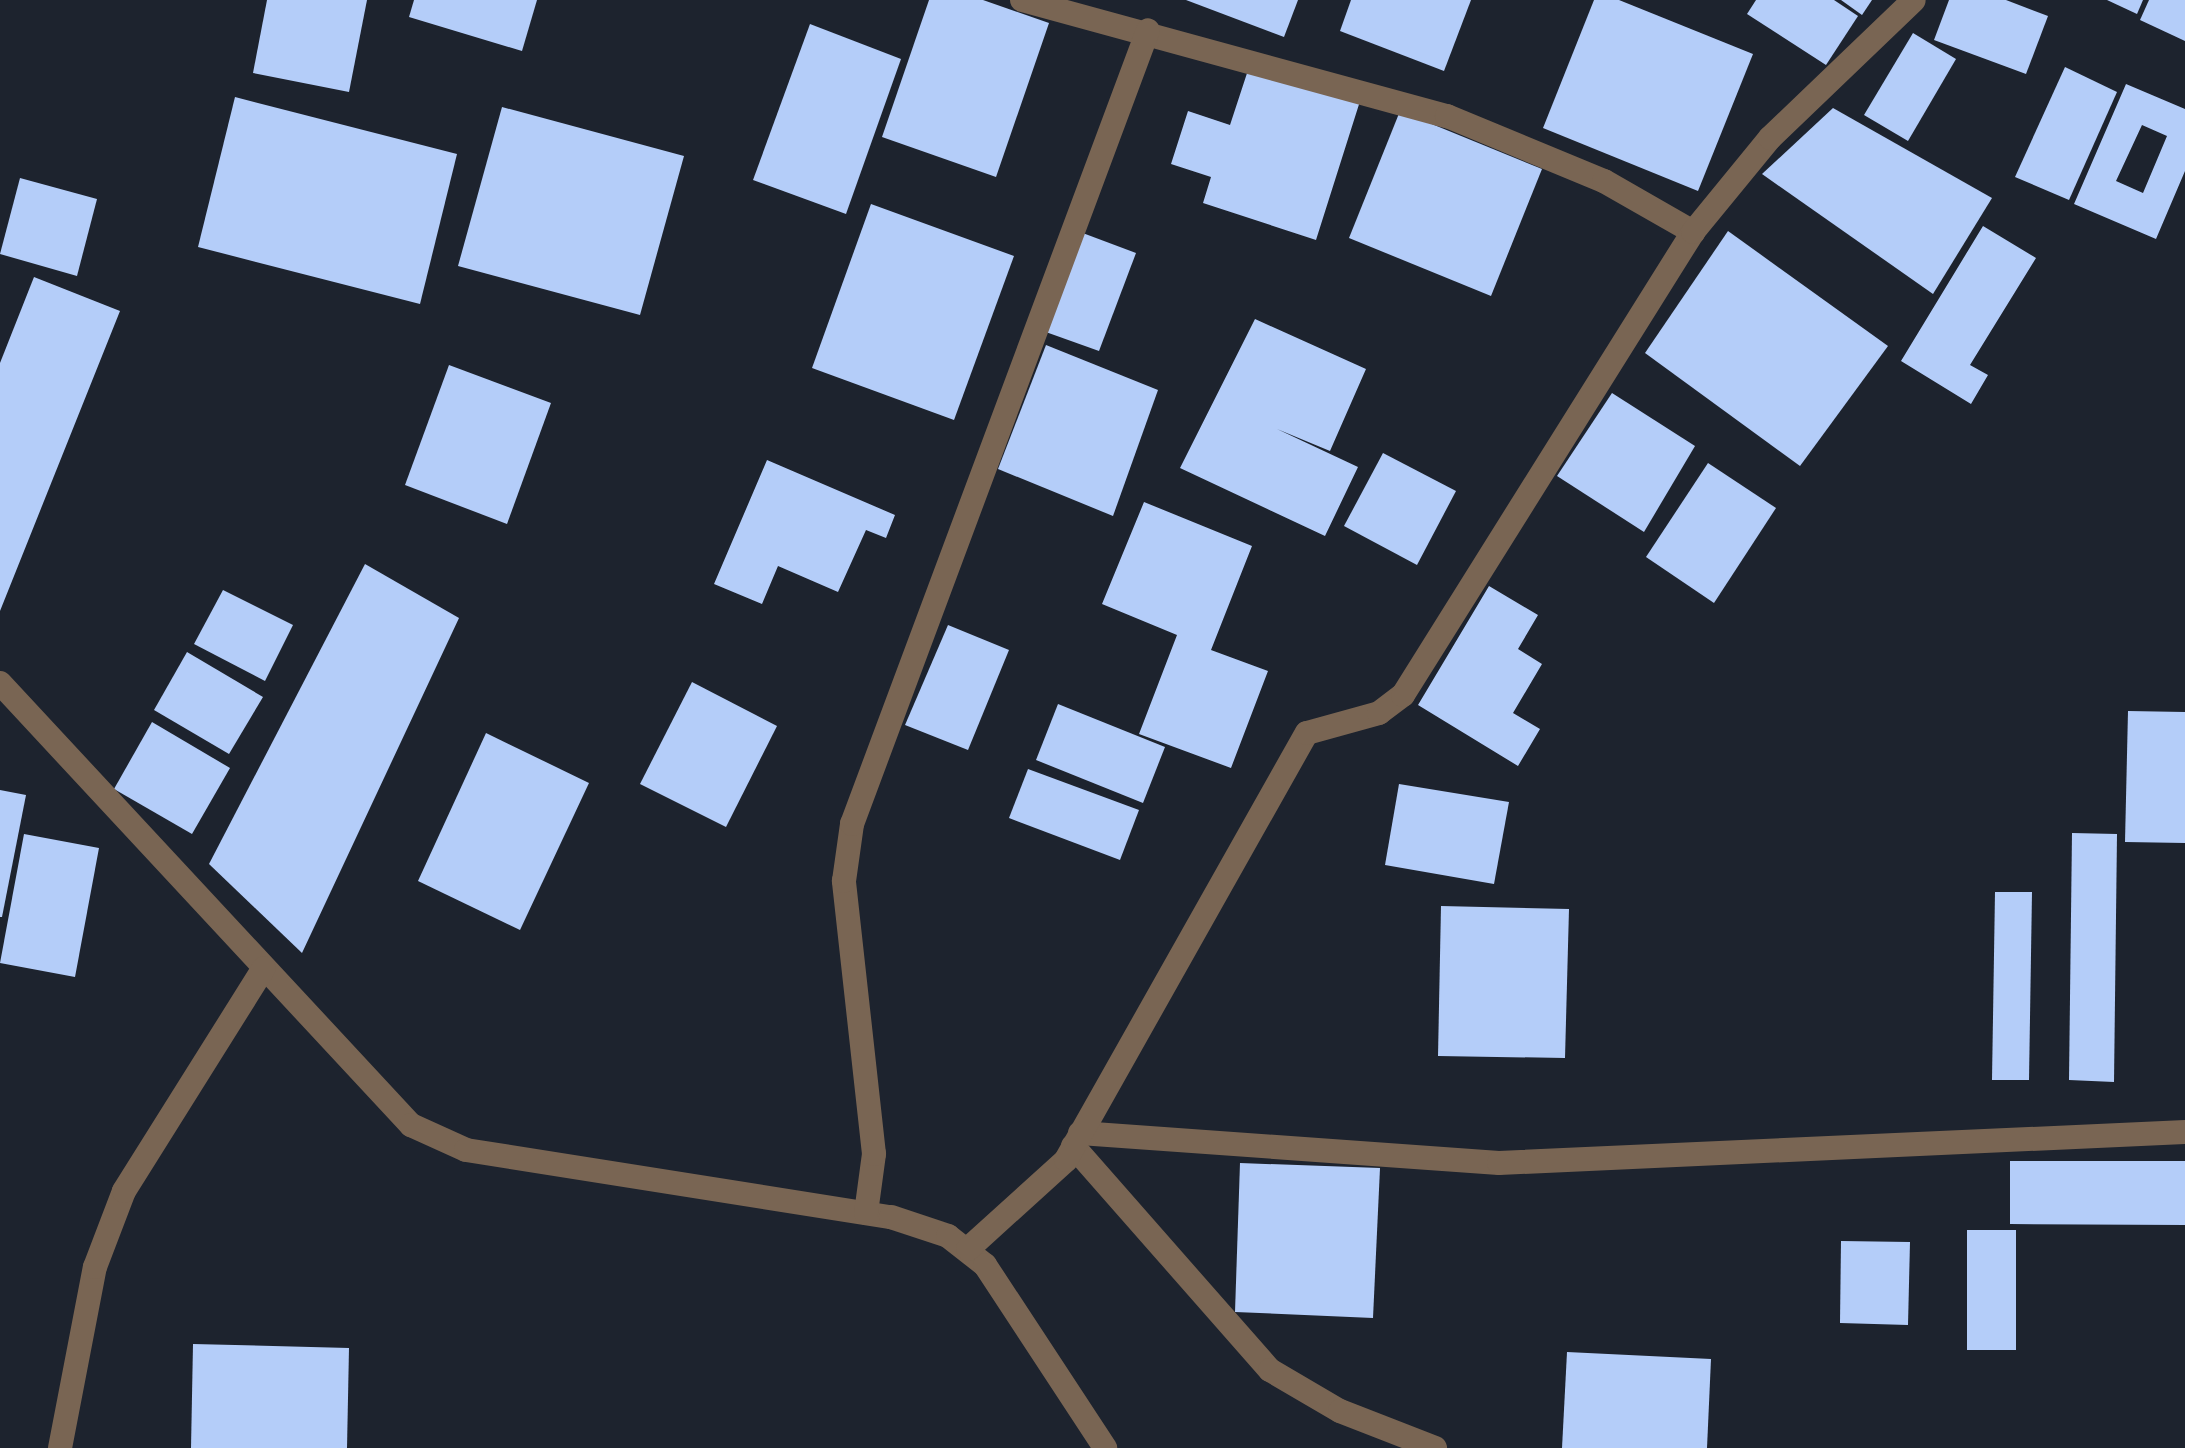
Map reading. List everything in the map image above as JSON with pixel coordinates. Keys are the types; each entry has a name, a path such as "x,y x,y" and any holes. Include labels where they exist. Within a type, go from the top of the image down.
{"street":[{"path":"1022,0 1148,30 1469,124 1604,181 1693,232"},
{"path":"968,1249 1077,1140 1293,752 1327,722 1379,713 1403,695 1693,232 1770,139 1891,31 1914,0"},
{"path":"866,1213 874,1154 846,850 879,742 1148,30"},
{"path":"0,682 402,1116 435,1140 866,1213 968,1249 1105,1448"},
{"path":"61,1448 95,1267 124,1191 264,968"},
{"path":"1077,1140 1523,1163 2185,1132"},
{"path":"1077,1140 1270,1370 1302,1393 1435,1448"}],"building":[{"path":"267,0 367,0 349,92 253,73"},
{"path":"414,0 537,0 522,51 409,17"},
{"path":"929,0 983,0 1049,23 996,177 882,137"},
{"path":"1186,0 1298,0 1284,37"},
{"path":"1351,0 1471,0 1444,71 1340,31"},
{"path":"1594,0 1619,0 1753,54 1698,191 1543,128"},
{"path":"1756,0 1834,0 1858,16 1826,65 1747,14"},
{"path":"1841,0 1872,0 1862,15"},
{"path":"1949,0 2006,0 2048,16 2026,74 1934,40"},
{"path":"2107,0 2143,0 2137,14"},
{"path":"2149,0 2185,0 2185,41 2140,20"},
{"path":"810,24 901,59 846,214 753,180"},
{"path":"1913,33 1956,59 1908,141 1864,115"},
{"path":"1251,61 1361,98 1316,240 1203,203 1211,177 1171,164 1188,111 1230,125"},
{"path":"2065,67 2117,92 2069,200 2015,177"},
{"path":"2126,84 2185,109 2185,171 2156,239 2074,204","holes":["2142,125 2167,136 2143,193 2116,181"]},
{"path":"235,97 457,154 420,304 198,247"},
{"path":"502,107 684,156 640,315 458,266"},
{"path":"1833,108 1992,198 1933,294 1762,174"},
{"path":"1400,111 1542,169 1491,296 1349,238"},
{"path":"20,178 97,199 77,276 0,254"},
{"path":"871,204 1014,256 954,420 812,368"},
{"path":"1983,226 2036,258 1970,365 1988,375 1971,404 1901,361"},
{"path":"1728,231 1888,346 1800,466 1645,353"},
{"path":"1080,232 1136,253 1099,351 1043,331"},
{"path":"34,277 120,311 0,611 0,363"},
{"path":"1255,319 1366,369 1330,451 1277,429 1358,467 1325,536 1180,468"},
{"path":"1046,345 1158,390 1113,516 998,469"},
{"path":"449,365 551,403 507,524 405,485"},
{"path":"1612,393 1695,446 1644,532 1557,476"},
{"path":"1383,453 1456,491 1417,565 1344,526"},
{"path":"767,460 895,515 886,538 866,530 838,592 778,566 762,604 714,584"},
{"path":"1708,463 1776,508 1714,603 1646,557"},
{"path":"1144,502 1252,546 1211,650 1268,671 1231,768 1139,734 1177,635 1102,604"},
{"path":"365,564 459,618 302,953 209,864"},
{"path":"1489,586 1538,615 1518,649 1542,664 1513,713 1540,729 1518,766 1418,705"},
{"path":"223,590 293,625 265,681 194,644"},
{"path":"948,625 1009,650 968,750 905,725"},
{"path":"187,652 263,697 229,754 154,710"},
{"path":"692,682 777,726 726,827 640,784"},
{"path":"1058,704 1165,747 1143,803 1036,760"},
{"path":"2128,711 2185,712 2185,843 2125,842"},
{"path":"152,722 230,768 192,834 114,789"},
{"path":"486,733 589,783 520,930 418,881"},
{"path":"1028,769 1139,810 1120,860 1009,818"},
{"path":"1399,784 1509,802 1494,884 1385,865"},
{"path":"0,790 26,795 2,917 0,917"},
{"path":"2072,833 2117,834 2114,1082 2069,1080"},
{"path":"24,834 99,848 75,977 0,963"},
{"path":"1995,892 2032,892 2029,1080 1992,1080"},
{"path":"1441,906 1569,909 1565,1058 1438,1056"},
{"path":"2010,1161 2185,1161 2185,1225 2010,1224"},
{"path":"1240,1163 1380,1168 1373,1318 1235,1312"},
{"path":"1967,1230 2016,1230 2016,1350 1967,1350"},
{"path":"1841,1241 1910,1242 1908,1325 1840,1323"},
{"path":"193,1344 349,1348 347,1448 191,1448"},
{"path":"1567,1352 1711,1359 1707,1448 1562,1448"}]}
